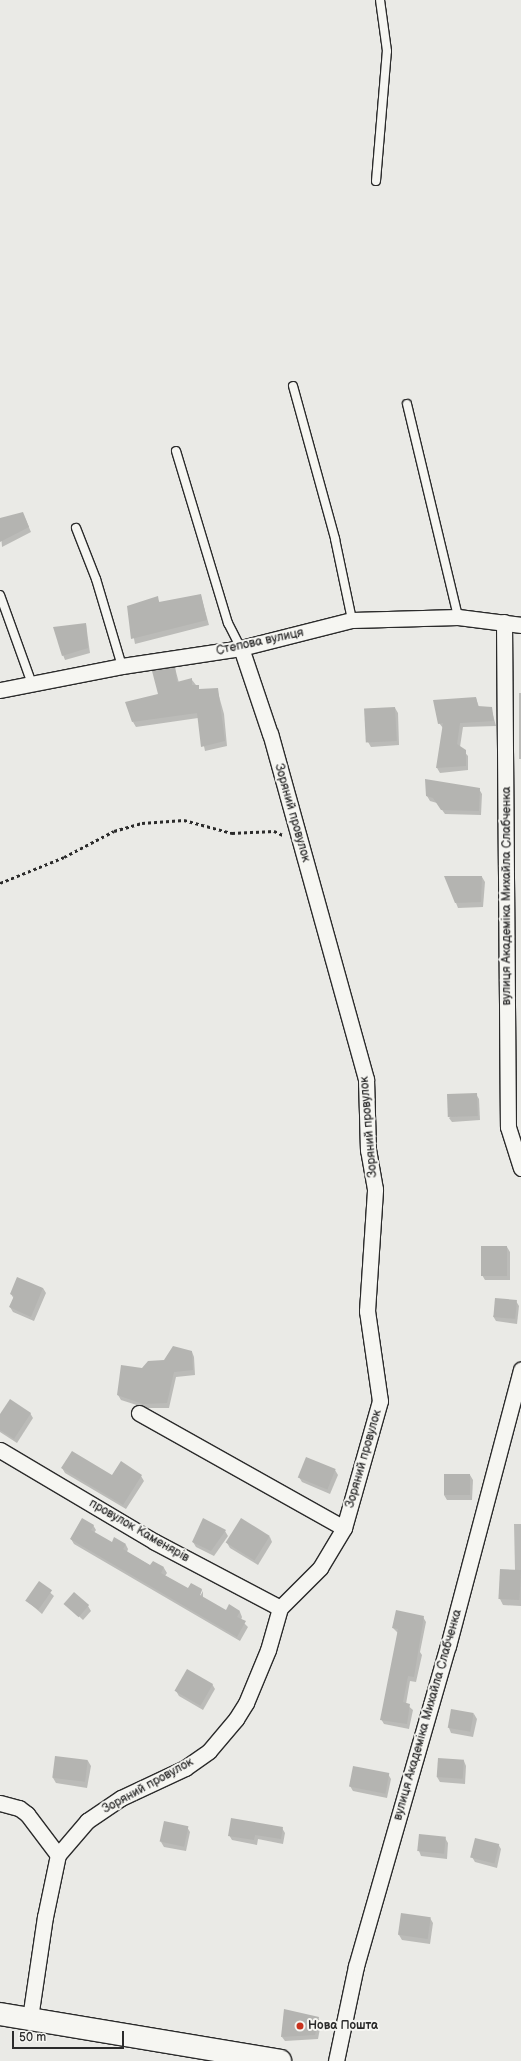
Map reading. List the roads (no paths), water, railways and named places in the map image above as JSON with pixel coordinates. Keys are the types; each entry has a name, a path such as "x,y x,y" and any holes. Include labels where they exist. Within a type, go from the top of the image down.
{"street":[{"name":"Степова вулиця","path":"0,690 122,666 241,648 352,620 458,617 521,625"},
{"name":"вулиця Академіка Михайла Слабченка","path":"504,622 508,1127 521,1168"},
{"name":"Зоряний провулок","path":"30,2018 45,1917 58,1855 87,1821 121,1798 185,1768 209,1751 226,1734 246,1703 268,1650 280,1608 320,1568 344,1528 380,1401 367,1311 374,1188 368,1150 366,1079 270,734 241,648"},
{"name":"вулиця Академіка Михайла Слабченка","path":"336,2061 356,1966 448,1646 521,1369"},
{"path":"139,1414 344,1528"},
{"name":"провулок Каменярів","path":"0,1450 155,1542 280,1608"},
{"path":"0,1803 19,1808 27,1814 58,1855"},
{"path":"0,2014 280,2061"}],"lane":[{"path":"376,181 387,51 380,0"},
{"path":"293,386 335,538 352,620"},
{"path":"407,404 458,617"},
{"path":"176,451 228,623 241,648"},
{"path":"76,528 96,579 122,666"},
{"path":"0,595 32,684"}],"place":[{"name":"Нова Пошта","path":"300,2026"}]}
